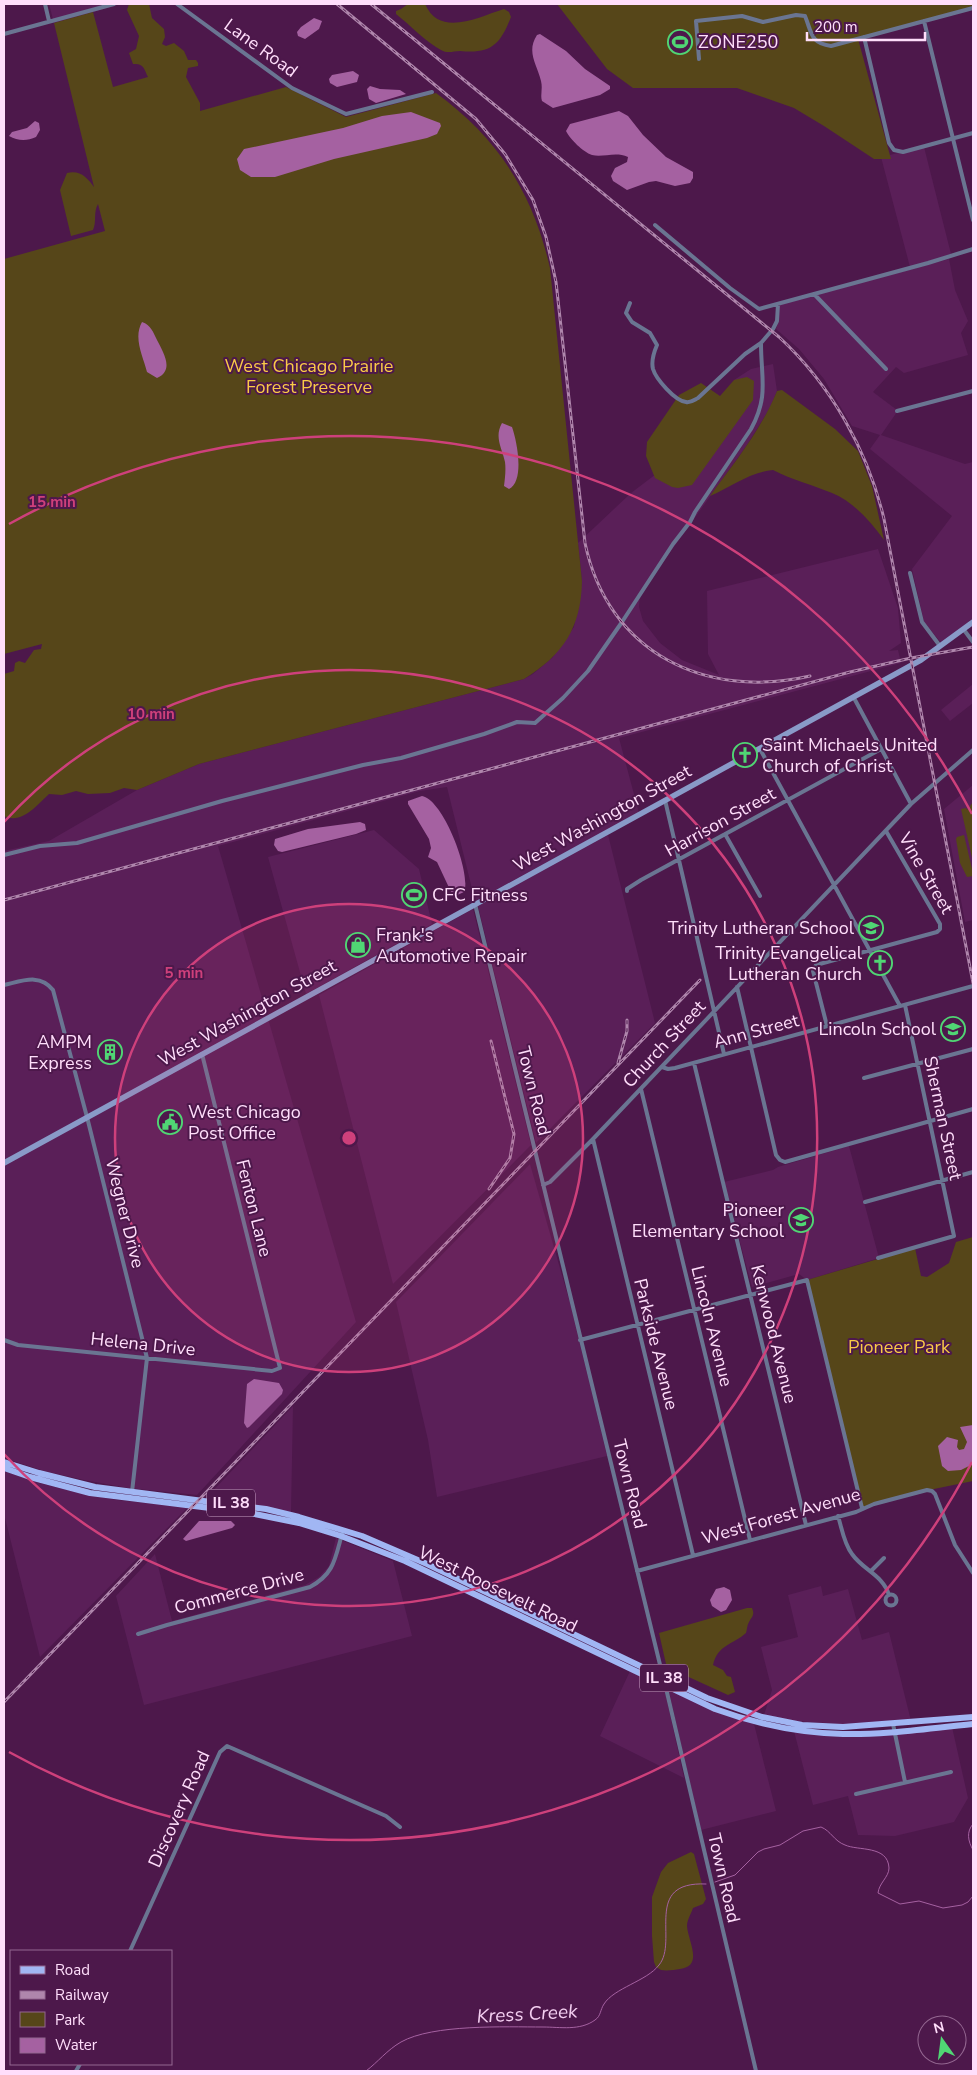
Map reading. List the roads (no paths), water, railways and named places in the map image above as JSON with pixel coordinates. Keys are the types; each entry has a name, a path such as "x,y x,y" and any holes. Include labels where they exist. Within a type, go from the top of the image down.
{"main road":[{"name":"West Washington Street","path":"4,1163 854,698 921,660 973,622"},
{"name":"West Roosevelt Road","path":"4,1462 63,1480 131,1496"},
{"name":"West Roosevelt Road","path":"4,1468 60,1486 250,1513 342,1533 407,1555 724,1705 776,1720 826,1727 894,1728 973,1724"},
{"name":"West Roosevelt Road","path":"342,1533 405,1561 715,1709 775,1727 806,1732 843,1734 973,1717"}],"street":[{"path":"45,4 49,21"},
{"path":"4,34 114,4"},
{"name":"Lane Road","path":"177,4 292,88 350,115 432,92"},
{"path":"699,59 696,21 742,16 763,22 796,15 805,16 812,36 821,45 831,46 973,8"},
{"path":"924,21 973,220"},
{"path":"864,37 889,143 894,150 900,152 973,133"},
{"path":"655,224 730,288 759,309 973,249"},
{"path":"814,294 886,369"},
{"path":"630,303 626,313 632,322 650,333 657,345 653,356 652,368 660,382 680,401 689,403 698,398 746,354 761,344 776,326 778,304"},
{"path":"4,855 40,846 77,843 232,799 363,765 401,758 484,734 517,722 531,723 538,721 563,698 598,658 750,429 757,417 763,398 761,344"},
{"path":"897,411 973,391"},
{"path":"910,573 922,622 940,646"},
{"path":"964,630 973,642"},
{"path":"854,698 911,804"},
{"path":"760,748 900,1006"},
{"name":"Harrison Street","path":"627,892 627,889 641,880 882,749"},
{"name":"Church Street","path":"543,1185 550,1182 593,1139 911,804 973,750"},
{"path":"665,800 724,1054"},
{"name":"Vine Street","path":"870,950 937,932 940,929 940,924 886,831"},
{"path":"725,834 760,896"},
{"name":"Town Road","path":"475,904 665,1685 756,2071"},
{"path":"827,1026 813,971 815,967 870,950"},
{"name":"Wegner Drive","path":"4,986 28,979 38,979 47,982 54,990 87,1117 147,1358 131,1496"},
{"name":"Ann Street","path":"662,1067 668,1069 694,1063 973,986"},
{"path":"737,987 776,1154 780,1160 786,1162 973,1109"},
{"name":"Sherman Street","path":"878,1258 954,1236 905,1005"},
{"path":"864,1078 973,1048"},
{"name":"Fenton Lane","path":"202,1054 280,1368"},
{"name":"Kenwood Avenue","path":"694,1063 806,1525"},
{"name":"Lincoln Avenue","path":"641,1089 750,1540"},
{"name":"Parkside Avenue","path":"593,1139 693,1555"},
{"path":"865,1202 973,1172"},
{"path":"580,1340 807,1280 862,1508"},
{"name":"Helena Drive","path":"4,1341 272,1372 280,1368"},
{"name":"West Forest Avenue","path":"637,1571 838,1516 924,1490 932,1491 955,1545 973,1573"},
{"path":"838,1516 848,1549 855,1559 882,1580 889,1595"},
{"name":"Commerce Drive","path":"138,1634 310,1587 325,1577 331,1569 342,1533"},
{"path":"871,1571 884,1558"},
{"path":"894,1728 905,1782"},
{"name":"Discovery Road","path":"130,1950 220,1752 227,1746 386,1816 400,1827"},
{"path":"856,1794 951,1772"}],"water":[{"path":"314,18 322,21 319,29 305,39 298,36 297,32 301,27"},
{"path":"540,34 566,51 585,69 610,86 610,89 600,95 553,108 542,101 541,81 532,53 534,41 537,35"},
{"path":"353,71 359,75 357,82 337,87 330,83 329,79 332,75"},
{"path":"370,86 380,89 400,90 406,94 376,103 369,99 367,89"},
{"path":"619,111 628,116 643,135 666,157 693,172 693,178 690,183 675,186 656,181 627,190 613,181 611,176 615,168 627,162 628,157 623,155 592,155 577,145 566,131 570,124"},
{"path":"411,112 440,123 441,126 437,134 427,138 334,159 275,177 251,177 240,170 237,159 244,149 343,128 382,116"},
{"path":"35,121 39,123 40,130 36,137 22,140 9,136 12,132 27,128"},
{"path":"142,322 151,329 166,361 165,370 157,378 147,372 141,353 138,334"},
{"path":"502,423 512,427 516,441 517,478 514,485 509,489 504,486 505,462 499,442"},
{"path":"422,796 430,800 439,810 454,838 460,855 464,870 464,892 455,896 452,894 437,862 428,857 431,848 429,839 408,804 408,801"},
{"path":"360,822 365,824 366,830 356,834 282,852 278,851 274,845 275,839 308,829"},
{"path":"254,1379 279,1383 283,1390 282,1394 247,1428 244,1423 247,1384"},
{"path":"973,1425 973,1464 961,1470 948,1471 942,1466 938,1446 947,1437 958,1440 957,1447 959,1450 964,1449 967,1442 960,1427"},
{"path":"199,1521 231,1521 235,1525 232,1528 186,1541 183,1539"},
{"path":"724,1587 730,1590 732,1600 726,1610 721,1612 712,1606 710,1600 716,1589"}],"waterway":[{"name":"Kress Creek","path":"973,1824 969,1830 968,1837 973,1850"},
{"name":"Kress Creek","path":"715,1882 735,1875 758,1852 780,1845 803,1831 821,1827 845,1845 871,1850 884,1856 889,1871 878,1893 900,1904 919,1901 943,1908 962,1905 973,1896"},
{"name":"Kress Creek","path":"366,2071 401,2042 431,2032 490,2027 570,2028 583,2026 595,2020 609,1998 647,1976 659,1965 664,1955 666,1942 668,1902 674,1892 686,1886 706,1884"}],"railway":[{"path":"337,4 476,119 505,154 533,200 546,237 556,282 585,543 597,581 615,614 639,640 667,660 699,673 734,681 771,682 810,676"},
{"path":"371,4 779,337 815,376 845,420 868,469 884,519 973,983"},
{"path":"4,900 850,672 911,658 973,647"},
{"path":"4,1702 700,980"},
{"path":"618,1063 627,1031 627,1020"},
{"path":"489,1189 510,1158 514,1134 491,1041"}],"place":[{"name":"ZONE250","path":"680,42"},
{"name":"Saint Michaels United Church of Christ","path":"745,755"},
{"name":"CFC Fitness","path":"414,895"},
{"name":"Trinity Lutheran School","path":"871,928"},
{"name":"Frank's Automotive Repair","path":"358,945"},
{"name":"Trinity Evangelical Lutheran Church","path":"880,963"},
{"name":"Lincoln School","path":"953,1029"},
{"name":"AMPM Express","path":"110,1052"},
{"name":"West Chicago Post Office","path":"170,1122"},
{"name":"Pioneer Elementary School","path":"801,1220"}],"park label":[{"name":"West Chicago Prairie Forest Preserve","path":"309,376"},
{"name":"Pioneer Park","path":"899,1347"}]}
